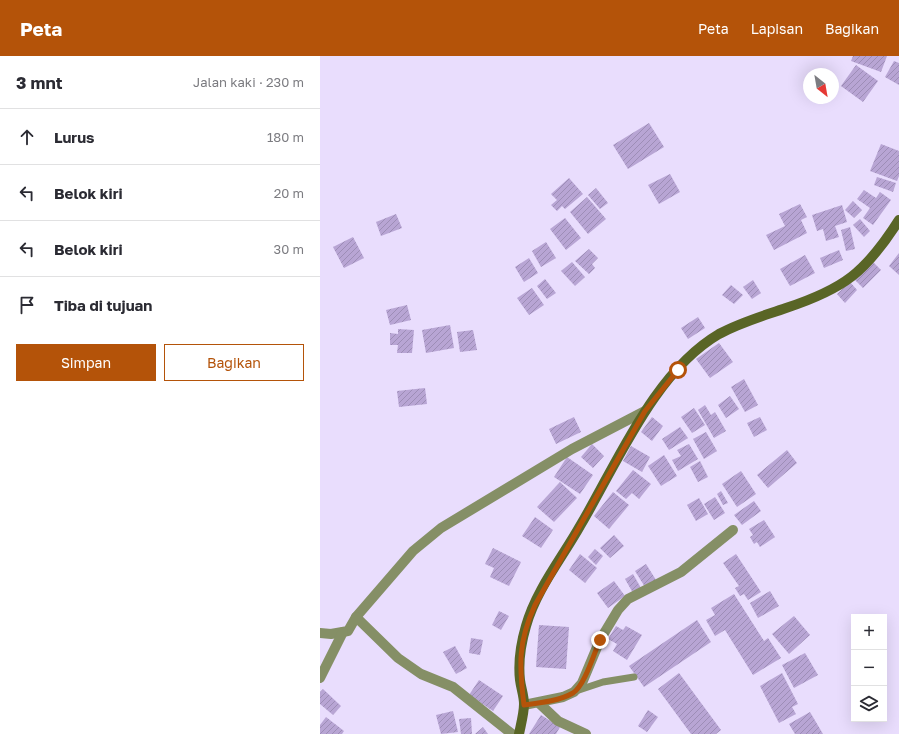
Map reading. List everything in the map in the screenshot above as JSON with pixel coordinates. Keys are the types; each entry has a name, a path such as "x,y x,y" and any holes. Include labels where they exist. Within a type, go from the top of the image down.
{"main road":[{"path":"519,734 524,705 520,679 520,656 527,623 545,584 581,525 645,411 678,370 696,352 717,335 764,314 822,295 859,272 874,257 899,220"}],"street":[{"path":"320,633 348,631 356,617 414,551 441,528 572,449 645,411"},
{"path":"524,705 539,703 574,692 582,683 600,640 618,610 628,599 681,572 733,530"},
{"path":"356,617 398,658 421,674 453,688 512,734"},
{"path":"320,678 343,632"},
{"path":"539,703 558,721 586,734"}],"lane":[{"path":"574,692 603,682 634,677"}],"building":[{"path":"853,56 887,56 881,72 851,61"},
{"path":"894,61 899,63 899,85 885,77"},
{"path":"856,65 878,81 863,102 841,86"},
{"path":"649,123 664,147 628,169 613,145"},
{"path":"881,144 899,151 899,176 897,181 870,171"},
{"path":"670,174 680,192 659,204 648,185"},
{"path":"877,177 896,183 893,192 874,185"},
{"path":"569,178 583,194 565,209 562,206 557,211 551,205 557,200 551,194"},
{"path":"596,188 608,203 600,209 588,195"},
{"path":"864,190 876,198 880,192 891,200 873,225 863,218 870,208 857,199"},
{"path":"587,197 606,219 588,234 570,212"},
{"path":"853,201 862,210 854,218 845,210"},
{"path":"800,204 807,217 801,220 807,233 774,250 766,235 785,226 779,214"},
{"path":"842,205 847,222 835,226 839,237 826,241 823,229 817,231 812,215"},
{"path":"396,214 402,228 381,236 376,222"},
{"path":"565,218 581,238 566,250 550,229"},
{"path":"860,219 870,231 864,237 853,225"},
{"path":"850,227 855,249 846,251 841,230"},
{"path":"353,237 364,258 344,268 333,247"},
{"path":"546,242 556,258 541,267 532,251"},
{"path":"589,249 598,258 592,264 595,268 589,274 575,261"},
{"path":"839,250 843,260 824,268 820,258"},
{"path":"899,253 899,275 889,266"},
{"path":"805,255 815,273 790,286 780,269"},
{"path":"529,258 538,273 524,282 515,267"},
{"path":"572,262 585,277 575,286 561,271"},
{"path":"873,262 881,270 863,288 855,280"},
{"path":"545,279 556,293 547,299 537,286"},
{"path":"753,280 761,293 752,299 743,287"},
{"path":"850,282 857,290 845,303 837,294"},
{"path":"731,285 743,295 734,304 722,295"},
{"path":"532,288 544,305 529,315 517,298"},
{"path":"407,305 411,320 390,325 386,310"},
{"path":"698,317 705,328 688,339 681,328"},
{"path":"450,325 454,348 426,353 422,330"},
{"path":"398,329 414,330 412,353 397,353 398,345 390,345 390,333 398,334"},
{"path":"473,330 477,350 460,352 457,332"},
{"path":"719,343 733,362 710,378 696,359"},
{"path":"744,379 758,405 745,412 731,387"},
{"path":"425,388 427,404 399,407 397,391"},
{"path":"730,396 739,409 726,418 718,405"},
{"path":"705,405 711,415 715,412 726,431 714,438 698,410"},
{"path":"694,408 705,425 692,433 681,417"},
{"path":"574,417 581,432 556,444 549,429"},
{"path":"652,417 663,426 652,441 641,432"},
{"path":"760,417 767,430 754,437 747,423"},
{"path":"680,427 688,438 669,450 662,439"},
{"path":"706,432 717,451 704,459 693,439"},
{"path":"592,444 604,456 593,468 581,457"},
{"path":"689,444 698,459 678,471 672,460 681,456 677,450"},
{"path":"631,446 650,457 642,472 623,461"},
{"path":"787,450 797,463 768,488 757,475"},
{"path":"664,455 677,476 661,486 648,466"},
{"path":"567,457 593,475 580,494 554,477"},
{"path":"700,461 708,477 698,482 690,467"},
{"path":"633,470 651,484 639,499 632,493 626,499 616,491"},
{"path":"741,471 756,494 737,507 722,484"},
{"path":"560,482 577,498 554,522 537,507"},
{"path":"721,491 728,503 723,505 717,494"},
{"path":"613,492 629,505 609,529 594,516"},
{"path":"715,497 725,513 714,520 704,504"},
{"path":"699,498 708,514 696,521 687,505"},
{"path":"754,501 761,511 742,525 734,515"},
{"path":"535,517 553,530 541,548 522,536"},
{"path":"764,520 775,537 760,547 757,542 754,544 750,537 753,535 749,529"},
{"path":"614,535 624,546 610,558 600,548"},
{"path":"493,548 521,562 509,586 490,577 494,568 485,564"},
{"path":"595,549 603,556 596,565 588,557"},
{"path":"580,554 597,568 585,583 569,570"},
{"path":"736,554 761,592 748,600 744,594 740,596 735,588 739,586 723,563"},
{"path":"646,564 656,580 645,587 635,571"},
{"path":"633,574 641,588 633,593 625,579"},
{"path":"614,581 625,596 608,608 597,593"},
{"path":"770,591 779,606 758,618 750,603"},
{"path":"734,594 764,641 768,638 781,658 753,675 725,630 715,636 706,620 715,615 711,608"},
{"path":"499,611 509,616 501,630 492,625"},
{"path":"794,616 810,635 789,654 772,634"},
{"path":"697,620 711,642 644,687 629,666"},
{"path":"539,625 569,627 566,669 536,667"},
{"path":"616,626 623,630 626,626 642,635 627,660 613,651 617,644 608,639"},
{"path":"471,638 483,640 480,655 469,653"},
{"path":"455,646 467,668 456,674 443,652"},
{"path":"805,653 818,675 794,688 782,665"},
{"path":"679,673 721,730 716,734 691,734 658,689"},
{"path":"782,673 798,704 792,707 796,714 779,723 760,686"},
{"path":"479,680 503,696 493,711 469,695"},
{"path":"323,689 341,706 333,715 320,704 320,692"},
{"path":"648,710 658,717 647,732 638,726"},
{"path":"453,711 458,732 441,734 436,715"},
{"path":"810,712 823,734 795,734 789,724"},
{"path":"541,715 560,727 556,734 529,734"},
{"path":"326,717 344,731 342,734 320,734 320,725"},
{"path":"471,718 472,734 461,734 459,719"},
{"path":"483,727 488,734 475,734"}],"route":[{"path":"600,640 582,683 574,692 563,697 524,705 520,679 520,656 527,623 535,605 545,584 581,525 645,411 678,370"}]}
